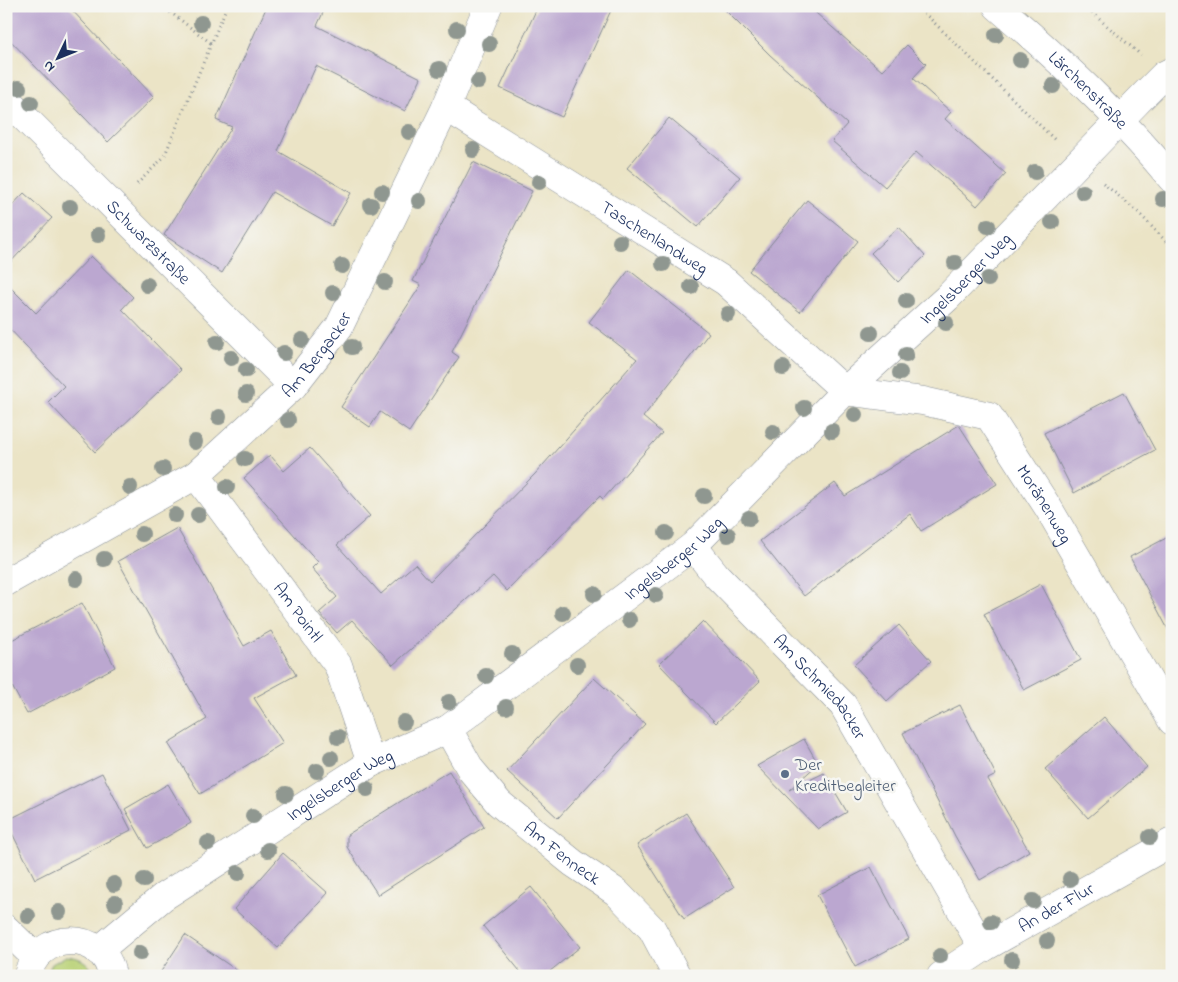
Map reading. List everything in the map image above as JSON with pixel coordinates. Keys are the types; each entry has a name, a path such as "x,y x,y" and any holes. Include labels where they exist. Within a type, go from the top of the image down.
{"street":[{"name":"Am Bergacker","path":"6,582 196,476 293,386 339,327 446,107 488,6"},
{"name":"Lärchenstraße","path":"997,6 1050,52 1120,120 1172,179"},
{"name":"Ingelsberger Weg","path":"98,951 163,897 372,763 448,729 694,546 845,391 946,298 1078,162 1168,73"},
{"name":"Schwarzstraße","path":"6,99 293,386"},
{"name":"Taschenlandweg","path":"446,107 726,282 845,391"},
{"name":"Moränenweg","path":"845,391 923,401 989,416 1050,509 1172,721"},
{"name":"Am Pointl","path":"196,476 338,665 372,763"},
{"name":"Am Schmiedacker","path":"694,546 716,575 843,705 983,948"},
{"name":"Am Fenneck","path":"448,729 472,770 499,803 573,863 616,892 652,928 677,976"},
{"name":"An der Flur","path":"941,976 983,948 1172,842"},
{"path":"6,929 32,966 45,947 58,941 72,940 86,943 98,951 106,960 112,976"}],"path":[{"path":"162,6 212,44"},
{"path":"114,208 164,157 227,6"},
{"path":"917,6 1078,162 1139,213 1172,248"},
{"path":"1084,6 1168,73"}],"green space":[{"path":"66,956 84,961 90,967 94,976 46,976 52,964"}],"building":[{"path":"6,6 68,6 154,97 108,142 6,36"},
{"path":"267,6 326,6 317,26 421,78 405,111 316,66 278,151 351,193 332,226 272,192 222,273 164,235 232,127 216,120"},
{"path":"538,6 613,6 562,117 500,88"},
{"path":"721,6 808,6 882,71 907,45 926,64 913,78 951,112 945,119 1006,174 977,206 916,152 885,187 832,141 847,124 770,55"},
{"path":"669,118 740,177 698,227 627,168"},
{"path":"473,162 532,191 452,352 459,357 409,432 380,412 370,427 341,407 421,285 413,281"},
{"path":"24,193 52,218 6,267 6,212"},
{"path":"807,200 858,241 800,312 749,271"},
{"path":"899,227 925,256 898,282 871,253"},
{"path":"91,256 133,297 122,309 181,370 95,452 48,402 64,386 6,325 6,283 36,313"},
{"path":"629,270 709,333 643,417 662,433 603,499 600,496 507,591 493,576 393,665 352,620 337,633 319,613 337,597 312,568 318,562 244,478 270,455 284,471 310,448 370,516 337,545 381,594 415,564 430,581 535,474 637,359 589,322"},
{"path":"1124,392 1155,450 1074,493 1044,433"},
{"path":"959,425 997,484 921,531 910,514 804,596 760,541 835,483 845,496"},
{"path":"177,528 244,646 271,631 296,675 254,698 283,743 200,794 168,743 207,719 118,561"},
{"path":"1172,535 1172,637 1130,557"},
{"path":"1041,584 1081,660 1024,690 984,614"},
{"path":"82,603 115,667 27,714 6,675 6,643"},
{"path":"703,621 760,681 716,723 659,664"},
{"path":"899,625 931,661 887,701 854,665"},
{"path":"594,678 645,724 558,818 507,771"},
{"path":"960,705 996,775 988,779 1029,851 980,880 955,836 903,733"},
{"path":"1104,717 1147,767 1088,818 1045,769"},
{"path":"804,739 818,764 789,790 824,773 847,812 818,829 757,766"},
{"path":"449,771 484,827 378,895 347,847 347,835"},
{"path":"102,773 131,830 35,879 6,821"},
{"path":"168,784 191,823 147,848 125,809"},
{"path":"686,813 734,887 684,919 637,845"},
{"path":"283,853 328,893 278,948 234,909"},
{"path":"871,867 909,939 855,967 817,895"},
{"path":"531,887 580,947 544,976 524,976 483,926"},
{"path":"185,935 245,976 158,976"}],"place":[{"name":"Der Kreditbegleiter","path":"785,774"}]}
